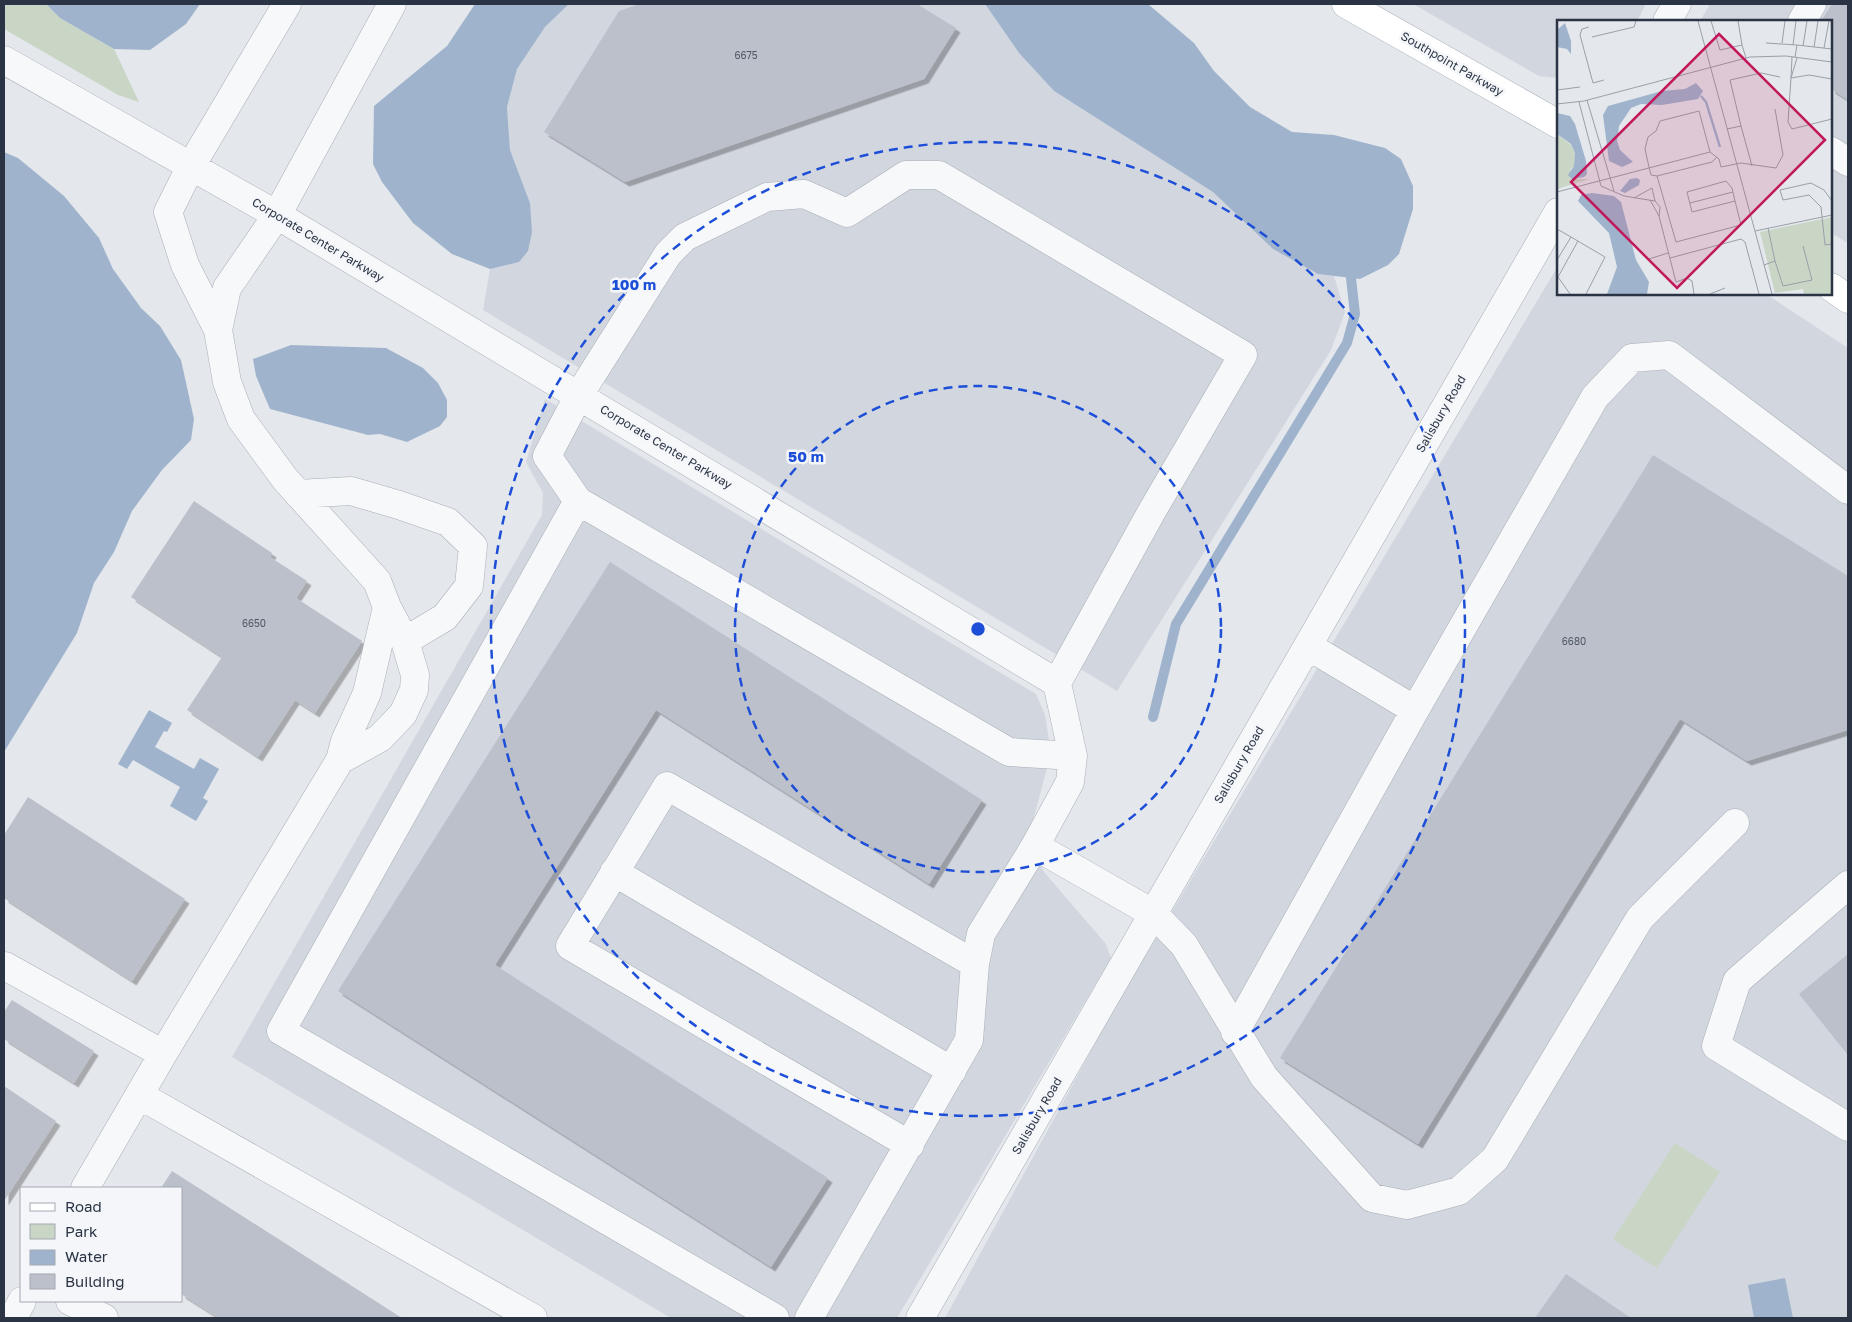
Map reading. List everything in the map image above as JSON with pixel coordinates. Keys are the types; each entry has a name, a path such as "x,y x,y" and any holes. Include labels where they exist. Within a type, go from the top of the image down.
{"main road":[{"name":"Southpoint Parkway","path":"1346,4 1557,123"},
{"path":"1832,288 1848,299"}],"street":[{"path":"286,4 191,166 168,212 185,265 218,330 228,382 241,419 298,494 377,581 387,607 405,641 415,675 414,690 403,714 380,738 340,760"},
{"path":"218,330 227,288 277,215 392,4"},
{"path":"1668,20 1677,4"},
{"path":"1803,20 1812,4"},
{"name":"Corporate Center Parkway","path":"4,60 277,215 1057,682"},
{"path":"1832,152 1848,162"},
{"path":"809,1318 969,1040 975,964 981,934 1036,846 1070,782 1073,756 1057,682 1152,511 1243,355 939,174 906,176 847,213 804,194 768,197 685,237 668,254 579,395 547,456 578,501 1009,752 1073,756"},
{"name":"Salisbury Road","path":"920,1318 1557,214"},
{"path":"1236,1032 1415,710 1595,397 1632,358 1669,355 1848,490"},
{"path":"298,494 351,491 399,505 448,522 473,546 469,586 445,616 405,641"},
{"path":"578,501 281,1031 775,1318"},
{"path":"86,1187 138,1094 340,760 345,741 367,693 374,671 387,607"},
{"path":"1308,646 1415,710"},
{"path":"374,671 414,690"},
{"path":"910,1145 570,946 667,786 975,964"},
{"path":"1036,846 1154,914 1184,945 1264,1077 1372,1198 1407,1205 1459,1191 1495,1159 1640,918 1735,823"},
{"path":"614,872 952,1072"},
{"path":"1848,885 1737,981 1716,1046 1848,1127"},
{"path":"5,966 163,1054"},
{"path":"138,1094 533,1318"},
{"path":"12,1318 21,1302"},
{"path":"72,1302 104,1318"}],"shaded area":[{"path":"569,4 985,4 1019,53 1054,91 1214,192 1273,249 1318,274 1334,276 1345,312 1331,350 1117,691 483,310 490,269 519,262 530,203 510,150 507,107 517,69 545,27"},
{"path":"1413,4 1646,4 1638,20 1557,20 1557,78 1539,76"},
{"path":"1710,4 1848,4 1848,243 1832,234 1832,20 1701,20"},
{"path":"1557,268 1557,295 1768,295 1848,348 1848,1318 945,1318 1119,1000"},
{"path":"545,399 1036,694 1045,715 1051,753 1028,839 1044,872 1106,944 1111,958 897,1318 671,1318 232,1057 542,515 543,493 526,462"}],"green space":[{"path":"4,4 46,4 60,18 114,49 139,102 118,95 4,29"},
{"path":"1675,1143 1720,1172 1657,1268 1613,1239"}],"water":[{"path":"46,4 200,4 186,24 150,50 114,49 60,18"},
{"path":"475,4 569,4 545,27 517,69 507,107 510,150 530,203 532,232 528,251 519,262 490,269 452,254 413,223 382,182 373,164 374,106 447,46"},
{"path":"985,4 1148,4 1194,43 1214,71 1250,107 1292,132 1334,135 1385,148 1401,159 1413,186 1413,209 1399,254 1388,265 1360,279 1318,274 1273,249 1213,192 1054,91 1019,53"},
{"path":"4,152 18,158 64,196 99,238 113,269 141,308 160,326 181,360 194,419 191,440 162,470 132,511 114,552 94,583 77,633 4,752"},
{"path":"291,345 386,348 423,368 438,383 447,400 447,417 440,426 407,442 380,434 368,435 270,409 256,376 253,359"},
{"path":"149,710 172,723 167,732 164,731 155,747 194,769 200,758 219,769 203,798 208,801 196,821 170,806 180,787 133,760 127,769 118,764"},
{"path":"1785,1278 1793,1318 1754,1318 1748,1285"}],"building":[{"path":"640,4 917,4 956,28 924,79 625,182 544,132 619,11"},
{"path":"1832,4 1848,4 1848,100 1832,90 1832,20 1822,20"},
{"path":"1653,455 1848,576 1848,730 1747,761 1680,719 1418,1144 1280,1058"},
{"path":"194,501 272,553 270,557 307,581 296,598 362,641 315,713 295,700 258,757 187,710 222,657 131,597"},
{"path":"610,562 982,800 929,884 656,710 495,965 828,1178 771,1267 338,991"},
{"path":"28,797 185,899 132,981 4,898 4,835"},
{"path":"1848,954 1848,1055 1799,994"},
{"path":"12,1000 94,1051 74,1083 4,1039 4,1012"},
{"path":"4,1086 56,1121 4,1201"},
{"path":"172,1171 402,1318 219,1318 182,1295 182,1187 162,1187"},
{"path":"1566,1274 1631,1318 1535,1318"}],"waterway":[{"path":"1153,717 1176,624 1347,343 1355,314 1351,278"}]}
